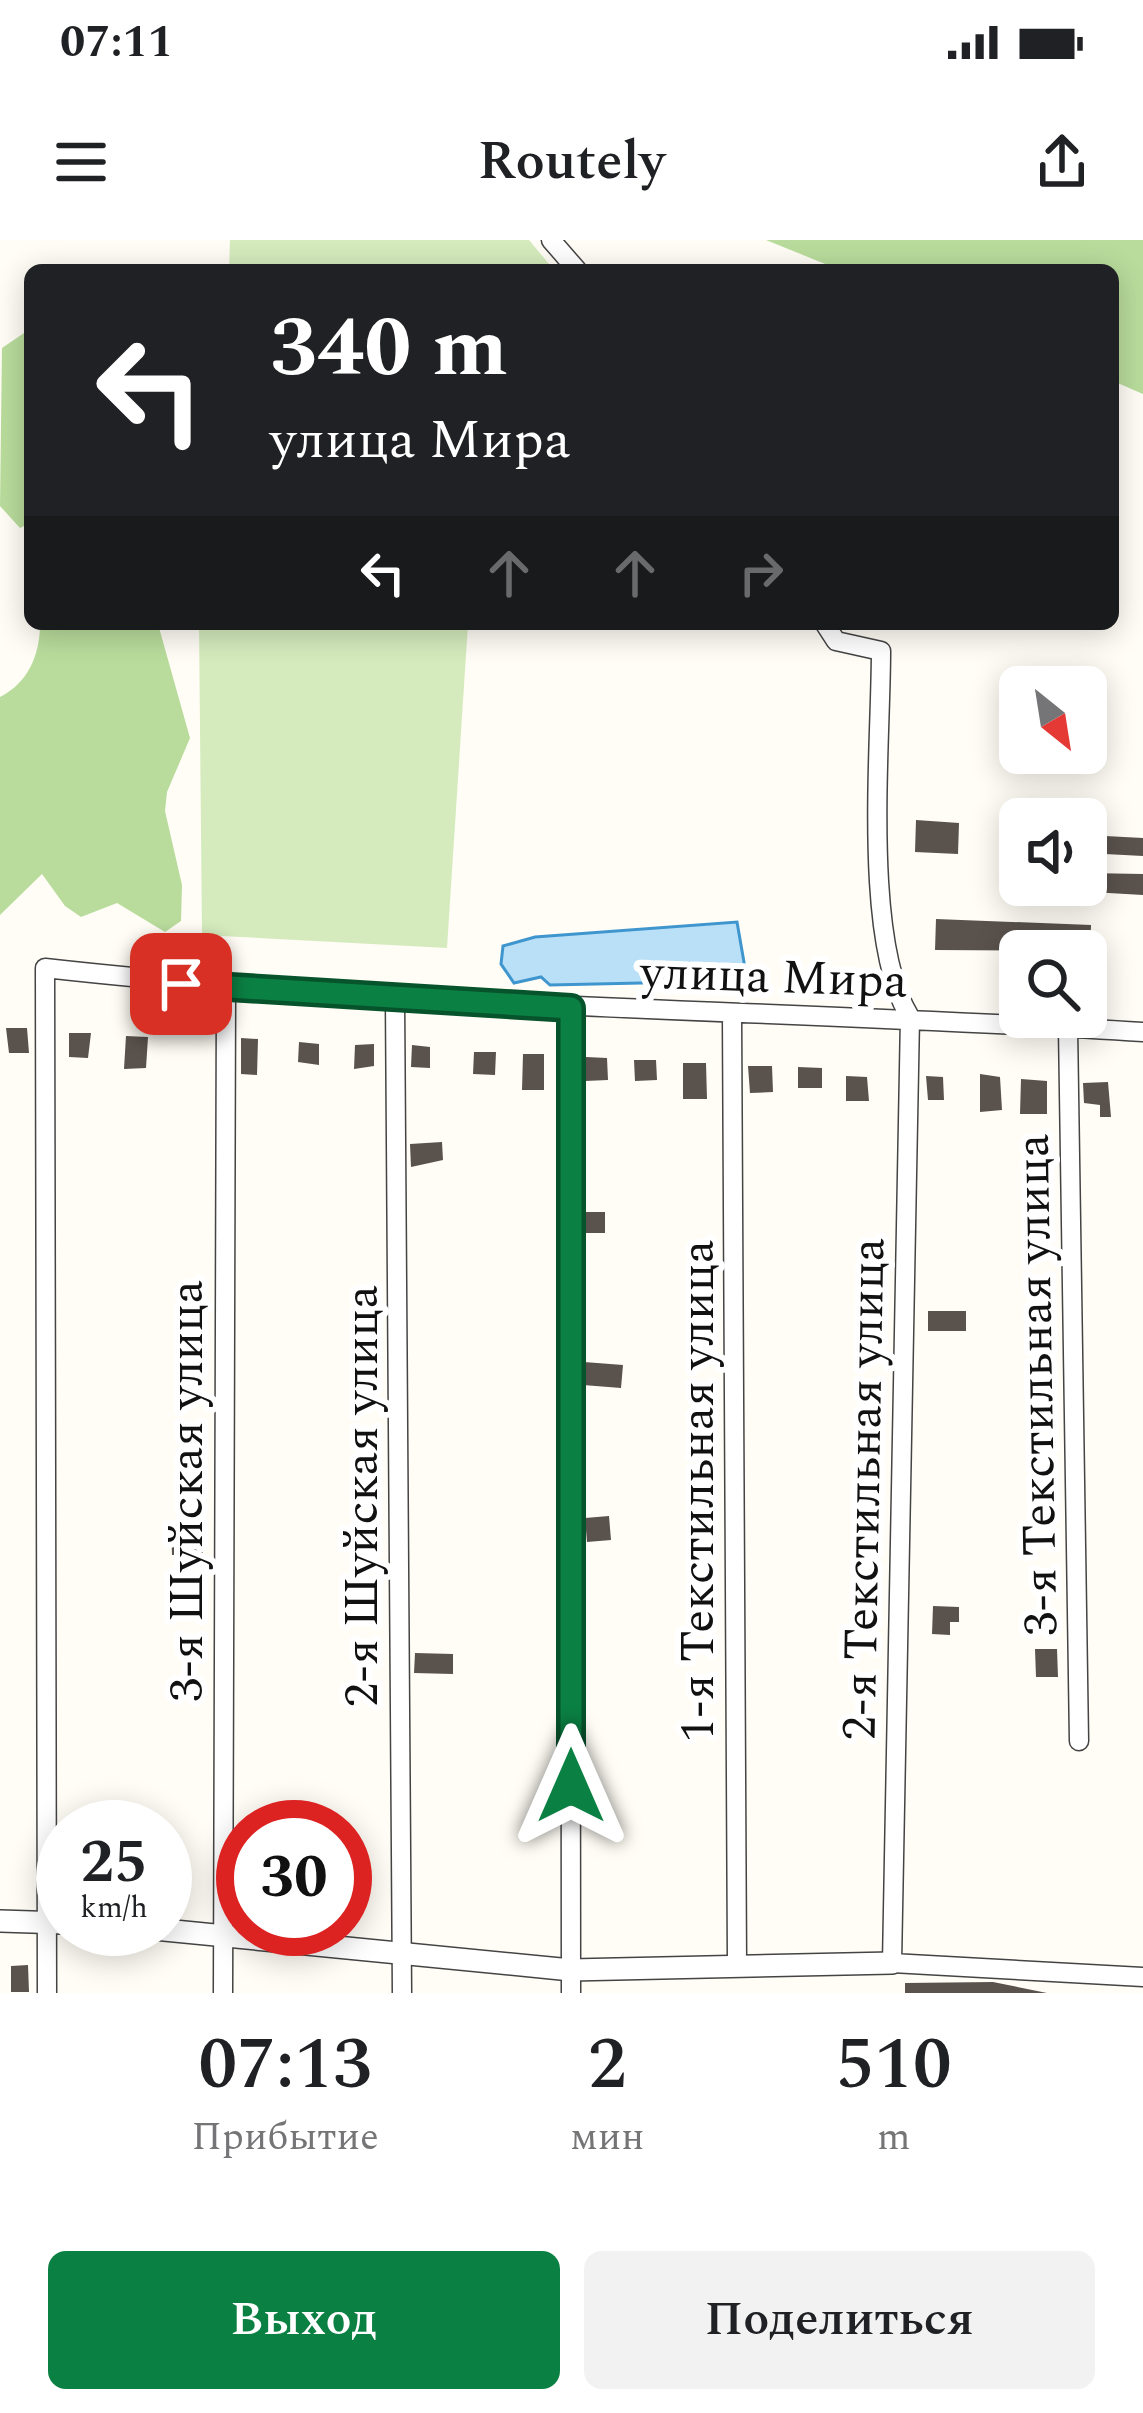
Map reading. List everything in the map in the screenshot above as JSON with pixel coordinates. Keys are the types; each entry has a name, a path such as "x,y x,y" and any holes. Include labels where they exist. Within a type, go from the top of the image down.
{"street":[{"path":"551,240 572,264"},
{"path":"829,630 836,641 881,651 882,884 890,980 910,1017"},
{"name":"улица Мира","path":"54,1800 45,968 226,989 395,999 999,1023"},
{"name":"3-я Шуйская улица","path":"223,1800 226,989"},
{"name":"2-я Шуйская улица","path":"395,999 402,1993"},
{"path":"571,1008 571,1981"},
{"name":"1-я Текстильная улица","path":"732,1016 737,1964"},
{"name":"2-я Текстильная улица","path":"892,1963 910,1017"},
{"name":"улица Мира","path":"1107,1030 1143,1032"},
{"name":"3-я Текстильная улица","path":"1069,1038 1078,1741"},
{"path":"0,1921 36,1922"},
{"path":"372,1949 571,1981 737,1964 892,1963 1143,1978"},
{"path":"47,1993 51,1956"},
{"name":"3-я Шуйская улица","path":"222,1956 223,1993"}],"green space":[{"path":"230,240 529,240 549,264 229,264"},
{"path":"766,240 1143,240 1143,394 1119,384 1119,264 825,264"},
{"path":"24,333 24,526 20,528 0,506 2,348"},
{"path":"39,630 160,630 190,738 167,792 165,811 182,885 181,921 165,932 117,903 81,917 65,906 42,874 0,915 0,697 18,684 38,647"},
{"path":"199,630 468,630 447,948 202,935"}],"water":[{"path":"737,922 745,968 733,981 550,985 541,977 514,983 501,964 503,946 535,937"}],"building":[{"path":"916,820 959,823 958,854 915,852"},
{"path":"1107,836 1143,838 1143,856 1107,854"},
{"path":"1107,873 1143,874 1143,895 1107,893"},
{"path":"936,919 1091,925 1091,930 999,930 999,950 935,950"},
{"path":"6,1028 27,1028 29,1053 9,1053"},
{"path":"69,1033 91,1033 88,1058 69,1057"},
{"path":"126,1036 148,1037 146,1068 124,1069"},
{"path":"241,1038 258,1039 257,1075 241,1074"},
{"path":"299,1042 319,1044 319,1065 298,1062"},
{"path":"374,1044 374,1066 354,1069 355,1045"},
{"path":"412,1045 430,1047 430,1068 411,1067"},
{"path":"474,1052 496,1052 495,1075 473,1074"},
{"path":"523,1054 544,1054 544,1090 522,1090"},
{"path":"586,1057 607,1058 608,1080 585,1081"},
{"path":"634,1060 656,1060 657,1080 635,1081"},
{"path":"683,1063 706,1063 707,1099 683,1099"},
{"path":"748,1066 772,1066 773,1092 750,1093"},
{"path":"798,1067 822,1068 822,1088 798,1088"},
{"path":"980,1074 1000,1077 1002,1110 980,1112"},
{"path":"846,1076 867,1077 869,1101 846,1101"},
{"path":"926,1076 943,1077 944,1100 928,1100"},
{"path":"1021,1079 1047,1081 1047,1114 1020,1114"},
{"path":"1108,1082 1111,1117 1100,1117 1100,1105 1084,1103 1083,1083"},
{"path":"442,1142 443,1160 411,1167 410,1144"},
{"path":"583,1212 605,1212 605,1233 584,1233"},
{"path":"928,1311 966,1311 966,1331 928,1331"},
{"path":"584,1362 623,1365 621,1388 583,1385"},
{"path":"609,1516 611,1540 587,1542 585,1518"},
{"path":"202,1524 203,1554 172,1555 171,1525"},
{"path":"933,1606 959,1607 959,1622 950,1622 950,1635 932,1634"},
{"path":"1035,1649 1057,1649 1058,1677 1036,1677"},
{"path":"415,1653 453,1654 453,1674 414,1673"},
{"path":"28,1965 29,1992 11,1992 11,1966"},
{"path":"993,1982 1047,1993 905,1993 905,1983"}],"route":[{"path":"181,984 571,1008 571,1786"}]}
